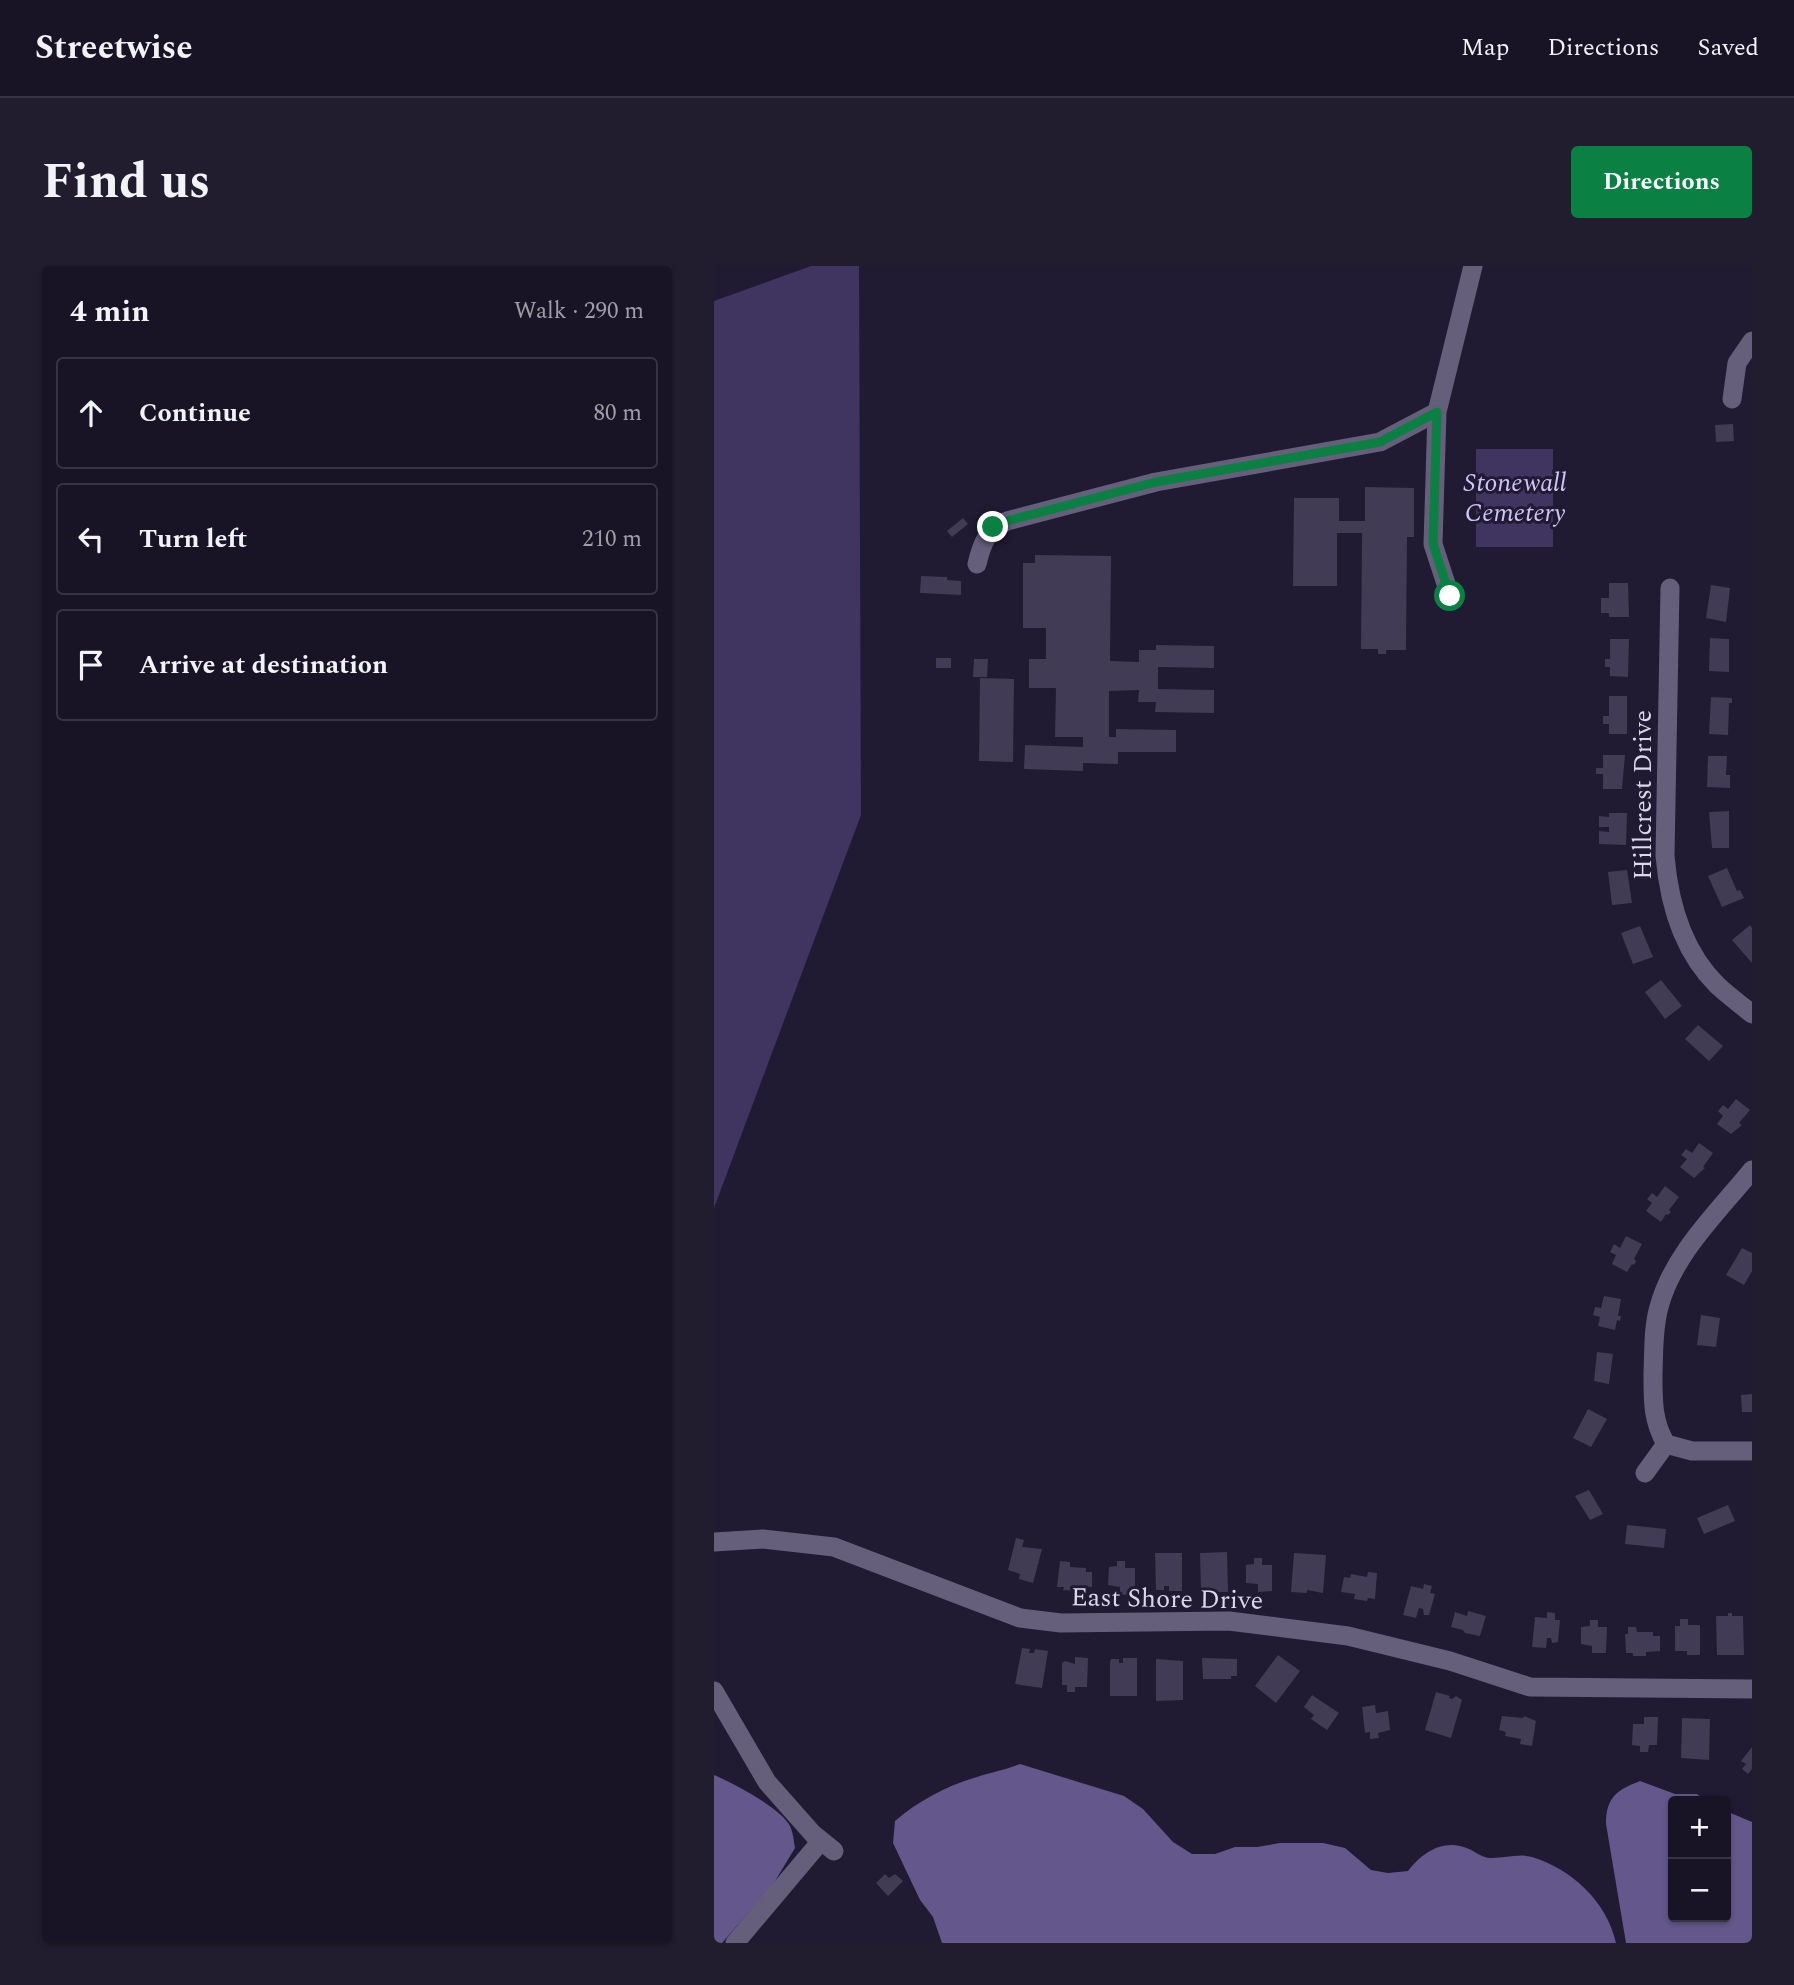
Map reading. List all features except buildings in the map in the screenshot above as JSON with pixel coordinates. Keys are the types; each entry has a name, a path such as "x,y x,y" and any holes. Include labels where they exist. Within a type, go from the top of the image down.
{"street":[{"path":"1450,596 1433,544 1437,412 1472,266"},
{"path":"1732,399 1737,363 1752,341"},
{"path":"977,564 982,543 993,527 1007,521 1156,482 1380,442 1437,412"},
{"name":"Hillcrest Drive","path":"1670,588 1665,856 1667,883 1674,912 1690,949 1716,984 1752,1014"},
{"path":"1752,1170 1687,1251 1666,1286 1658,1308 1655,1330 1652,1409 1657,1430 1666,1444 1692,1451 1752,1451"},
{"path":"1645,1473 1666,1444"},
{"name":"East Shore Drive","path":"714,1542 762,1539 834,1547 1020,1618 1061,1623 1229,1621 1348,1636 1450,1661 1530,1687 1752,1689"},
{"path":"714,1692 767,1782 827,1846 735,1943"}],"green space":[{"path":"811,266 859,266 861,815 714,1208 714,301"},
{"name":"Stonewall Cemetery","path":"1476,449 1553,449 1553,547 1476,547"}],"shaded area":[{"path":"1020,1764 1124,1796 1143,1809 1173,1842 1192,1854 1215,1854 1235,1847 1280,1843 1323,1843 1345,1848 1371,1870 1388,1873 1408,1871 1427,1853 1451,1845 1489,1858 1532,1857 1561,1870 1586,1889 1605,1914 1616,1943 942,1943 933,1917 920,1900 893,1843 895,1821 923,1800 944,1789"},
{"path":"714,1775 767,1804 785,1819 793,1834 795,1848 772,1886 722,1943 714,1943"},
{"path":"1640,1781 1675,1794 1700,1796 1668,1796 1668,1922 1731,1922 1731,1813 1752,1822 1752,1943 1626,1943 1606,1824 1611,1801 1625,1788"}],"route":[{"path":"993,527 1156,482 1380,442 1437,412 1433,544 1450,596"}]}
